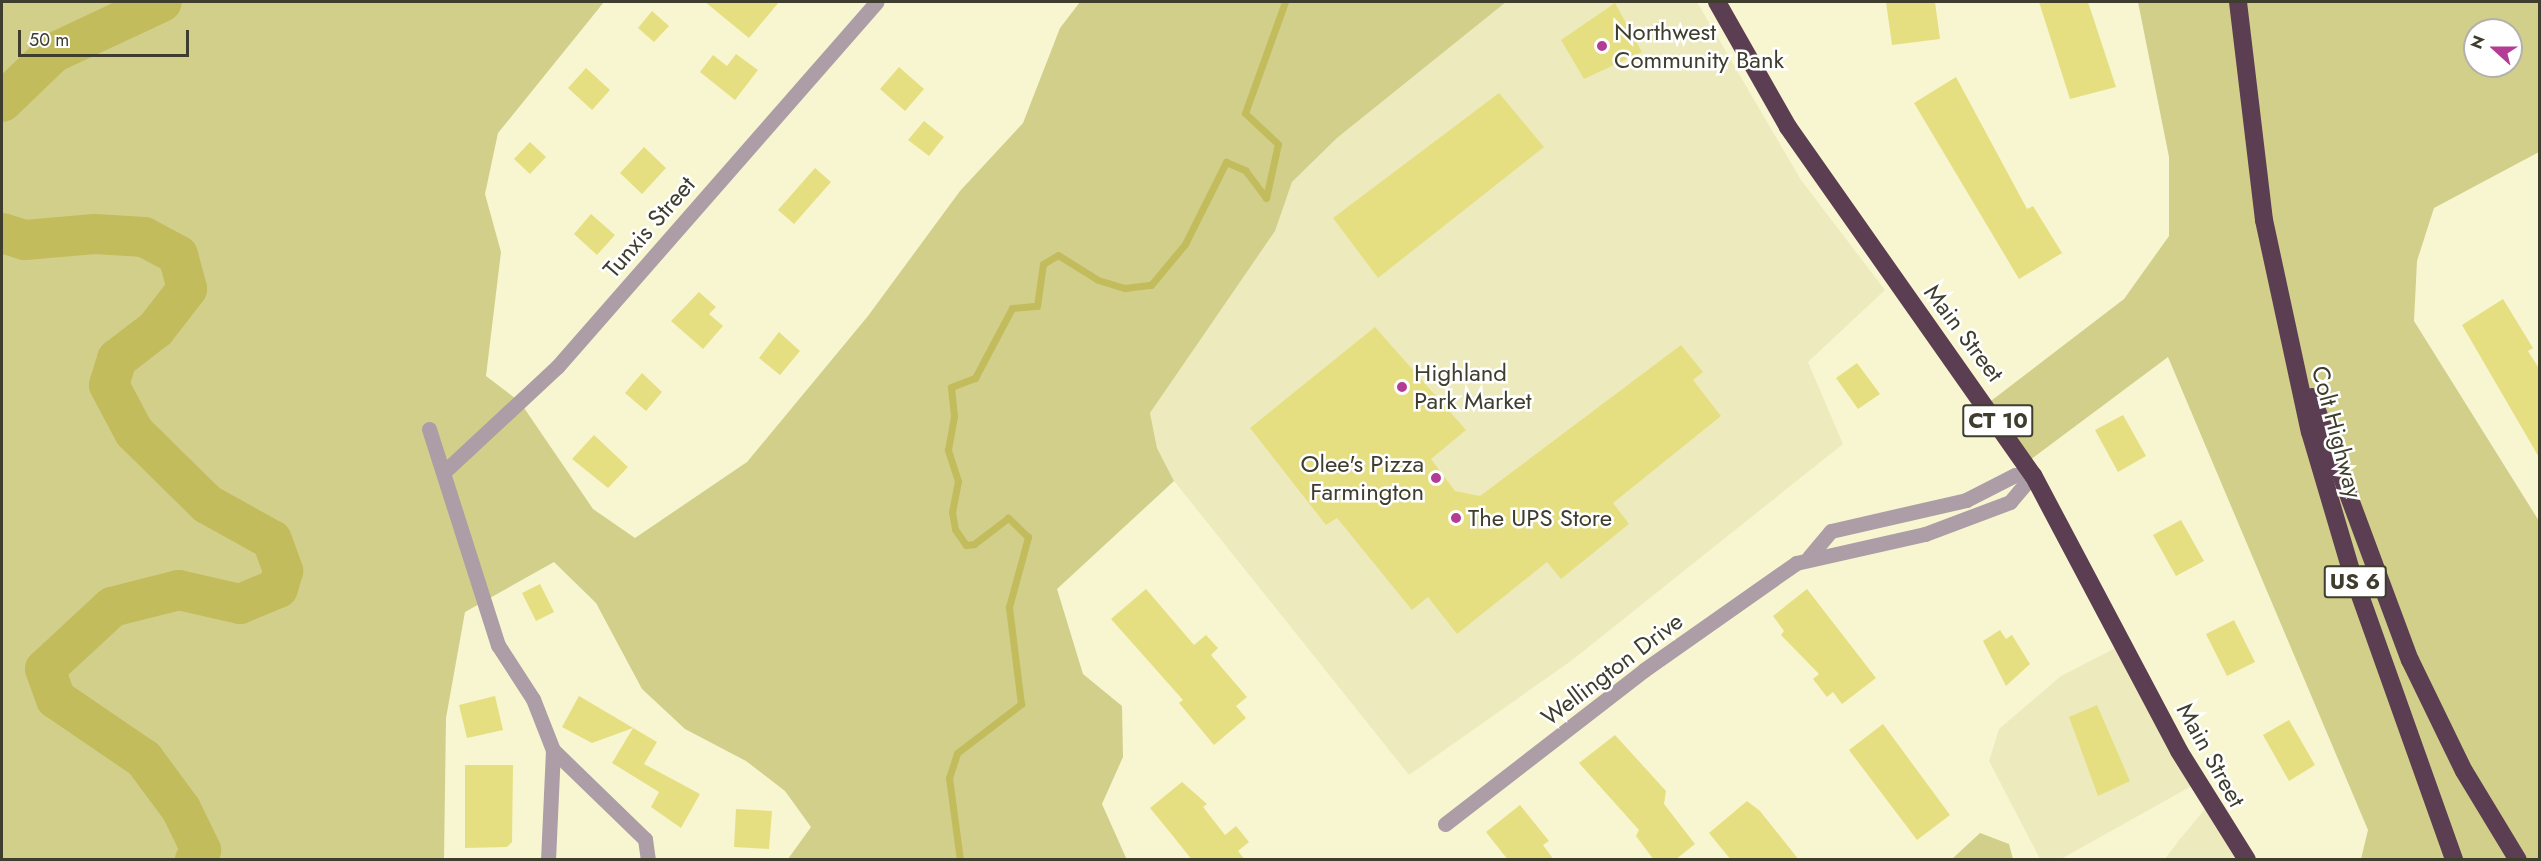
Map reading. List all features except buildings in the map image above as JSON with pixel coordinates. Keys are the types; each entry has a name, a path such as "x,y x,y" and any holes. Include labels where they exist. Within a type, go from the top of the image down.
{"highway":[{"name":"Main Street","path":"1717,2 1788,128 2033,475 2180,752 2247,860"},
{"name":"Colt Highway","path":"2238,2 2251,140 2279,297 2329,503 2454,860"},
{"path":"2279,297 2385,602 2435,714 2518,860"}],"street":[{"name":"Tunxis Street","path":"445,471 557,367 876,2"},
{"path":"429,429 445,471 498,645 533,699 553,750 548,860"},
{"name":"Wellington Drive","path":"1809,556 1925,534 2010,502 2033,475"},
{"name":"Wellington Drive","path":"1445,824 1644,670 1809,556 1831,531 1966,500 2015,476 2033,475"},
{"path":"553,750 645,839 648,860"}],"shaded area":[{"path":"2,2 604,2 498,133 485,194 501,252 486,376 520,402 593,509 635,538 747,462 868,316 960,191 1023,123 1060,28 1080,2 1506,2 1337,138 1292,182 1275,231 1150,413 1157,448 1174,481 1057,589 1083,674 1122,706 1123,757 1102,804 1127,860 788,859 811,827 785,791 746,761 685,729 642,689 596,603 554,562 465,612 446,718 444,859 2,859"},
{"path":"1506,2 1697,2 1801,180 1885,290 1808,362 1843,444 1571,661 1409,775 1174,481 1157,448 1150,413 1274,231 1292,182 1337,138"},
{"path":"2138,2 2539,2 2539,152 2434,208 2417,261 2414,321 2539,521 2539,859 2361,859 2368,830 2168,357 2026,463 1987,404 2124,299 2169,236 2169,157"},
{"path":"2125,643 2197,783 2061,859 2040,859 1989,761 1999,729 2061,676"},
{"path":"2209,804 2247,860 2164,860 2180,839"},
{"path":"1980,833 2009,844 2013,859 1952,859"}],"waterway":[{"path":"2,102 53,53 162,2"},
{"path":"960,860 949,778 957,753 1021,704 1009,607 1028,537 1008,518 974,544 966,545 955,529 952,512 958,481 948,450 954,416 951,387 975,378 1012,308 1037,306 1043,264 1058,255 1098,280 1125,288 1151,285 1185,244 1226,162 1245,170 1266,198 1278,144 1245,113 1285,2"},
{"path":"2,233 25,240 95,234 144,237 178,255 187,289 156,329 117,359 109,385 134,432 207,504 272,540 283,571 278,588 240,604 179,590 112,607 45,669 56,699 144,759 181,809 201,850 195,860"}],"place":[{"name":"Northwest Community Bank","path":"1602,46"},
{"name":"Highland Park Market","path":"1402,387"},
{"name":"Olee's Pizza Farmington","path":"1436,478"},
{"name":"The UPS Store","path":"1456,518"}]}
